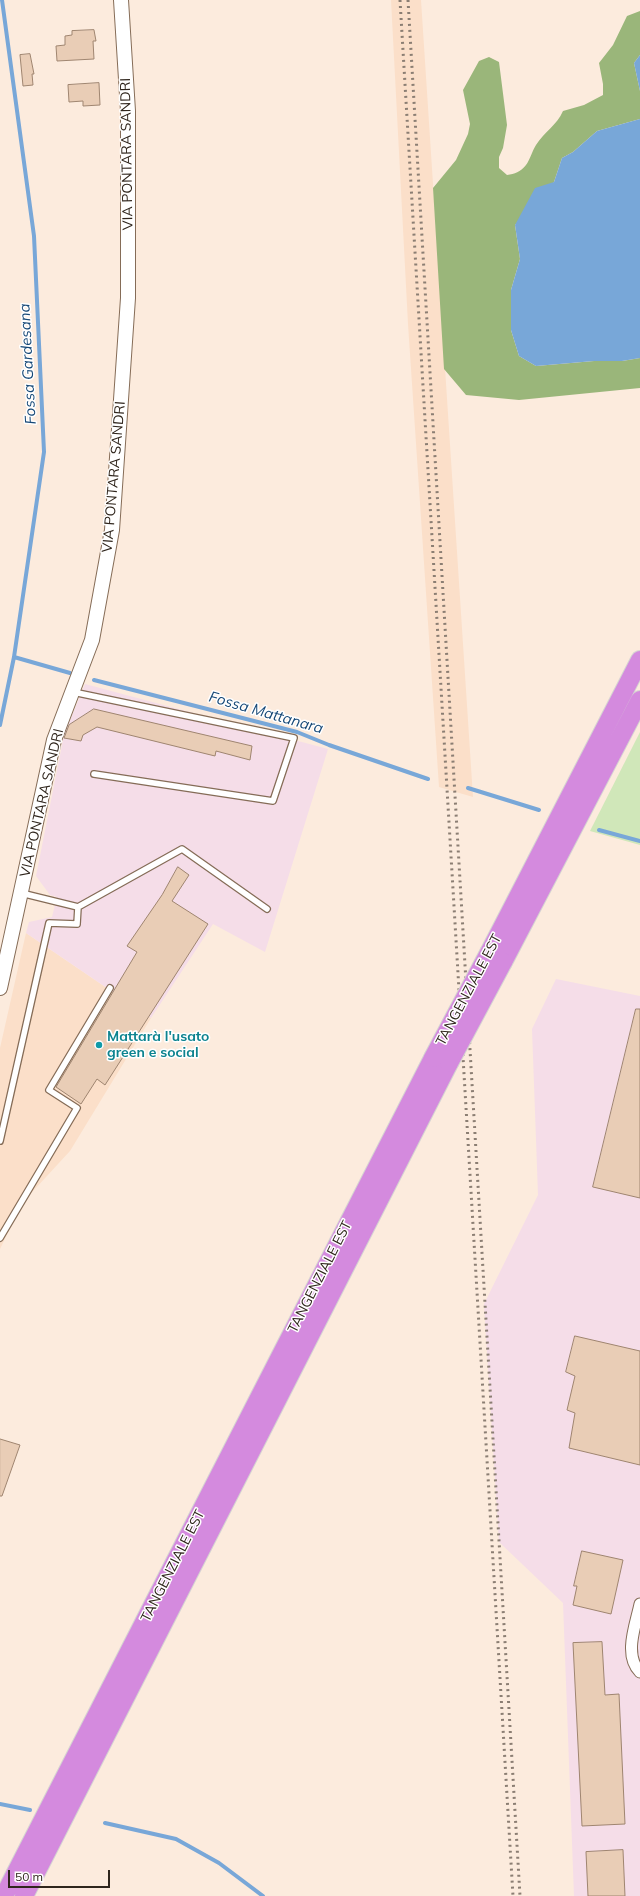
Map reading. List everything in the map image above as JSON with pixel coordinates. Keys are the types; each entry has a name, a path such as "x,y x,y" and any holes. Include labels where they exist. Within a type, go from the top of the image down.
{"highway":[{"name":"TANGENZIALE EST","path":"4,1896 496,956 640,660"},
{"name":"TANGENZIALE EST","path":"496,956 640,700"},
{"name":"TANGENZIALE EST","path":"24,1896 441,1061"}],"street":[{"name":"VIA PONTARA SANDRI","path":"0,988 54,740 92,640 112,530 128,298 128,111 121,0"},
{"path":"640,1604 631,1652 634,1662 640,1672"}],"lane":[{"path":"73,692 294,738 273,801 94,774"},
{"path":"21,893 78,907 182,849 267,909"},
{"path":"0,1141 49,923 77,924 78,907"},
{"path":"0,1238 77,1108 49,1090 110,988"}],"shaded area":[{"path":"391,0 421,0 473,797 439,787 408,324"},
{"path":"85,684 328,749 265,952 213,924 151,1018 26,933 29,922 52,917 57,897 50,895 36,876 64,735"},
{"path":"26,933 151,1018 70,1151 23,1202 0,1249 0,1048"},
{"path":"556,979 640,996 640,1896 574,1896 563,1603 499,1542 484,1304 538,1195 532,1029"}],"green space":[{"path":"640,11 640,55 634,63 640,91 640,119 597,131 573,152 562,158 554,182 515,225 520,259 511,290 511,330 519,356 536,366 594,361 622,361 640,358 640,388 519,400 466,395 444,369 433,188 456,160 468,134 470,124 463,90 479,61 489,57 499,62 507,125 503,148 499,157 499,168 507,175 517,172 526,165 536,145 563,111 584,105 603,95 603,84 599,63 613,45 627,16"},
{"path":"640,732 640,845 590,831"}],"water":[{"path":"640,55 640,91 634,63"},
{"path":"640,119 640,358 622,361 594,361 536,366 519,356 511,330 511,290 520,259 515,225 535,188 554,182 562,158 573,152 597,131"}],"building":[{"path":"94,30 96,41 93,41 94,59 57,61 56,46 65,45 65,36 72,35 72,31"},
{"path":"30,54 34,74 32,74 33,85 23,86 20,55"},
{"path":"99,83 100,105 83,106 83,101 69,102 68,85"},
{"path":"94,709 252,746 250,760 216,751 215,756 97,727 83,735 81,741 64,738 69,725"},
{"path":"178,867 189,875 172,901 208,924 105,1085 97,1079 81,1104 56,1087 137,952 127,946 162,895"},
{"path":"636,1009 640,1009 640,1198 593,1187"},
{"path":"575,1336 640,1351 640,1465 569,1448 575,1413 567,1410 575,1376 566,1372"},
{"path":"0,1439 20,1445 2,1496 0,1496"},
{"path":"582,1551 623,1560 611,1614 573,1605 577,1586 574,1586"},
{"path":"602,1642 605,1695 619,1694 625,1824 582,1826 573,1643"},
{"path":"623,1850 625,1896 588,1896 586,1852"}],"waterway":[{"name":"Fossa Gardesana","path":"0,725 14,657 44,452 34,236 2,0"},
{"name":"Fossa Mattanara","path":"14,657 70,673"},
{"name":"Fossa Mattanara","path":"94,680 297,732 329,745 428,779"},
{"name":"Fossa Mattanara","path":"468,788 539,810"},
{"name":"Fossa Mattanara","path":"599,830 640,841"},
{"path":"0,1804 30,1810"},
{"path":"105,1823 176,1839 219,1863 263,1896"}],"railway":[{"path":"400,0 513,1896"},
{"path":"408,0 520,1896"}],"place":[{"name":"Mattarà l'usato green e social","path":"99,1045"}]}
